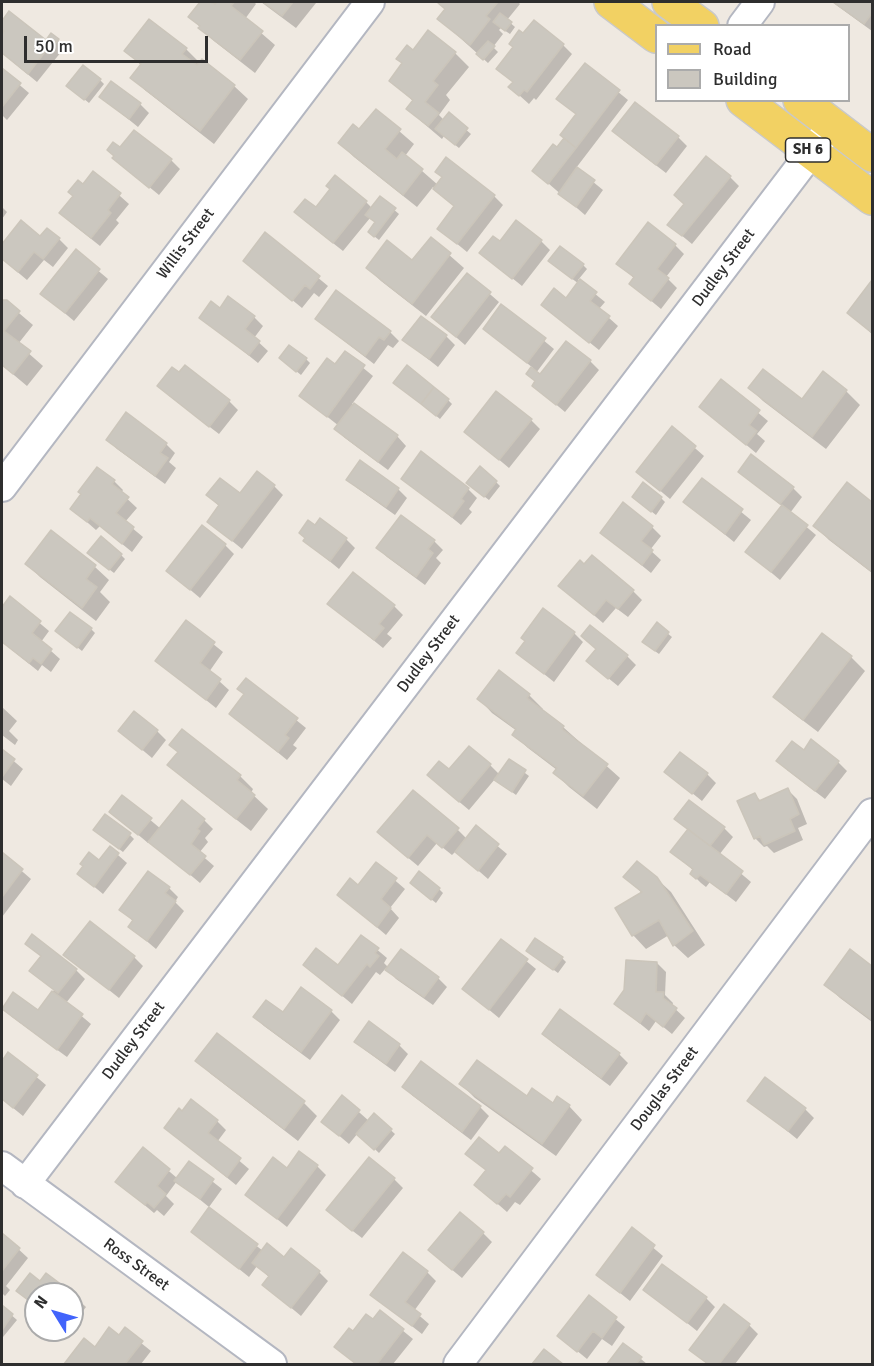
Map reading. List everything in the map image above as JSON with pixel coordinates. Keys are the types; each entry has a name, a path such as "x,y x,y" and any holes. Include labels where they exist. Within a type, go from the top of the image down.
{"main road":[{"path":"611,2 655,35"},
{"path":"669,2 699,24"},
{"name":"SH 6","path":"746,102 873,198"},
{"name":"SH 6","path":"803,102 873,155"}],"street":[{"name":"Willis Street","path":"2,487 370,2"},
{"path":"744,24 760,2"},
{"name":"Dudley Street","path":"25,1184 832,125"},
{"name":"Douglas Street","path":"458,1365 873,813"},
{"name":"Ross Street","path":"2,1166 272,1365"}],"building":[{"path":"200,2 215,4 234,2 231,6 263,31 240,60 198,28 200,26 188,17"},
{"path":"263,2 293,2 282,16"},
{"path":"439,2 498,2 486,16 490,19 470,45 437,19 445,9"},
{"path":"833,2 872,2 872,13 864,24"},
{"path":"9,11 46,40 51,33 59,39 53,46 51,44 28,74 2,53 4,31 2,21"},
{"path":"500,13 512,22 505,31 493,22"},
{"path":"149,19 187,48 182,54 197,65 202,59 235,85 200,131 130,78 141,64 124,51"},
{"path":"534,20 564,44 527,92 524,90 519,96 508,87 513,82 496,69 513,47 509,44 519,30 523,33"},
{"path":"428,30 456,52 433,81 438,85 425,102 439,113 428,126 406,109 413,100 389,81 402,63 396,59 407,45 413,50"},
{"path":"488,41 495,46 483,60 476,54"},
{"path":"585,63 620,90 576,148 560,135 576,114 556,99"},
{"path":"83,65 101,79 84,100 66,86"},
{"path":"2,68 21,83 2,107"},
{"path":"111,81 141,103 129,119 99,97"},
{"path":"635,102 679,136 656,165 612,131"},
{"path":"376,109 401,129 385,149 397,159 402,152 423,169 403,195 338,143 353,124 359,129"},
{"path":"449,112 468,128 455,145 435,129"},
{"path":"134,130 172,159 149,188 112,158 114,156 107,150 113,142 120,147"},
{"path":"564,138 576,148 548,184 532,171 553,144 557,147"},
{"path":"706,156 731,176 682,236 667,225 684,204 674,195"},
{"path":"446,157 495,195 457,244 437,229 454,206 433,189 442,177 435,172"},
{"path":"577,167 595,180 576,207 558,194"},
{"path":"93,171 121,193 108,210 111,213 91,238 59,213 73,196 68,192 78,180 83,184"},
{"path":"335,175 367,201 333,243 294,212 305,199 316,207 330,189 326,186"},
{"path":"380,196 396,208 374,237 368,232 375,222 365,215"},
{"path":"21,220 40,236 47,228 60,238 43,259 34,252 18,272 2,259 2,244"},
{"path":"516,220 542,240 512,279 479,253 493,236 500,241"},
{"path":"648,222 676,244 657,269 669,278 651,301 629,284 634,277 616,264"},
{"path":"265,232 320,276 310,289 305,285 292,301 243,261"},
{"path":"431,237 451,253 412,304 366,268 387,240 412,260"},
{"path":"560,246 584,264 572,279 548,261"},
{"path":"76,249 100,269 65,313 40,294"},
{"path":"467,273 491,292 456,337 431,317"},
{"path":"580,279 597,292 590,301 610,316 589,343 541,305 554,288 566,298"},
{"path":"872,280 872,333 847,313"},
{"path":"336,290 391,331 384,340 379,337 365,356 315,319"},
{"path":"228,296 255,316 245,329 260,341 249,355 199,318 211,301 220,308"},
{"path":"2,300 7,300 20,311 4,331 31,351 13,374 2,365"},
{"path":"501,304 546,338 527,363 483,329"},
{"path":"421,316 447,335 429,359 402,340"},
{"path":"566,341 591,360 556,405 532,386 535,381 526,374 531,367 540,374"},
{"path":"289,345 307,358 296,372 279,358"},
{"path":"345,351 365,365 327,417 299,396 327,358 335,364"},
{"path":"185,365 230,400 209,427 157,386 172,367 179,372"},
{"path":"407,365 434,387 421,404 393,383"},
{"path":"763,369 802,399 823,371 847,390 812,437 748,388"},
{"path":"721,379 760,410 749,425 757,431 746,445 699,407"},
{"path":"434,387 449,399 436,416 421,404"},
{"path":"496,391 532,419 499,460 464,432"},
{"path":"354,403 398,435 378,462 334,429"},
{"path":"126,412 167,443 160,453 168,458 155,476 106,440"},
{"path":"672,426 696,446 660,491 636,472"},
{"path":"421,451 469,488 461,499 464,501 452,517 401,479"},
{"path":"751,454 794,487 780,504 738,472"},
{"path":"360,460 399,488 386,507 346,480"},
{"path":"480,466 497,481 484,497 466,483"},
{"path":"97,467 115,480 112,484 129,497 116,513 134,527 122,544 90,518 87,522 70,509 81,494 78,492"},
{"path":"257,471 275,485 232,541 207,522 219,505 206,495 220,478 240,493"},
{"path":"702,478 743,509 725,534 683,502"},
{"path":"643,482 662,497 651,512 632,497"},
{"path":"847,482 872,502 872,572 813,526"},
{"path":"623,502 653,526 641,541 653,550 642,565 600,533"},
{"path":"782,505 808,525 771,572 745,552"},
{"path":"401,515 435,540 428,549 433,553 416,577 376,548"},
{"path":"320,518 347,538 330,561 303,541 305,538 299,533 308,520 315,525"},
{"path":"202,525 226,544 190,590 166,571"},
{"path":"51,530 96,565 86,579 97,587 82,608 25,564"},
{"path":"101,536 122,554 109,570 87,553"},
{"path":"592,555 634,590 618,609 606,600 594,615 558,586 580,560 584,564"},
{"path":"353,572 395,605 379,624 384,628 374,640 327,604"},
{"path":"10,596 41,621 32,633 52,649 41,664 33,658 29,663 2,642 2,607"},
{"path":"543,608 575,632 544,674 516,653 525,641 521,638"},
{"path":"70,612 92,628 77,648 55,631"},
{"path":"186,620 215,642 200,663 221,679 206,700 155,661"},
{"path":"657,622 669,632 655,651 642,642"},
{"path":"590,625 628,655 608,679 586,661 596,649 581,636"},
{"path":"822,633 852,656 803,720 773,697"},
{"path":"499,670 530,694 527,698 564,726 562,729 608,764 583,796 553,773 557,768 512,735 516,729 477,699"},
{"path":"246,678 298,718 285,735 289,738 278,752 229,714 244,694 237,689"},
{"path":"134,711 158,730 142,750 118,731"},
{"path":"182,729 241,775 237,780 255,795 236,819 167,765 178,752 169,745"},
{"path":"811,739 839,761 815,791 776,761 792,741 804,750"},
{"path":"469,746 491,764 459,802 427,775 439,761 449,769"},
{"path":"2,749 15,759 2,777"},
{"path":"680,752 708,773 692,794 664,772"},
{"path":"509,759 526,770 512,792 494,780"},
{"path":"788,788 799,814 790,819 795,831 764,845 760,836 754,839 737,801 755,793 759,801"},
{"path":"413,790 459,828 442,848 427,835 408,858 377,832"},
{"path":"122,795 152,818 138,835 109,812"},
{"path":"182,800 205,819 197,829 200,831 191,844 206,856 190,875 148,842"},
{"path":"689,800 725,827 710,846 674,819"},
{"path":"105,814 131,833 119,849 93,830"},
{"path":"476,825 499,844 478,871 455,852"},
{"path":"688,829 743,871 726,894 700,875 696,879 690,874 693,869 670,852"},
{"path":"110,846 119,853 94,887 77,874 83,866 80,864 89,852 99,860"},
{"path":"2,852 23,869 2,897"},
{"path":"637,861 657,877 693,931 673,946 659,920 632,936 615,908 642,892 623,877"},
{"path":"376,862 397,878 381,899 391,908 377,927 337,895 350,878 358,885"},
{"path":"148,871 170,887 165,893 176,901 147,941 128,927 133,920 119,910"},
{"path":"419,871 440,888 431,900 410,883"},
{"path":"90,921 135,956 109,990 63,955"},
{"path":"32,934 77,969 58,993 29,971 41,956 25,944"},
{"path":"361,935 379,948 375,953 379,956 370,967 367,964 342,996 303,965 316,948 338,965"},
{"path":"535,938 563,957 553,970 526,951"},
{"path":"501,939 528,959 489,1010 462,989"},
{"path":"401,949 439,977 424,997 385,970"},
{"path":"850,949 872,966 872,1020 824,985"},
{"path":"626,960 657,962 656,992 664,992 663,998 677,1008 663,1027 646,1013 640,1023 614,1004 624,990"},
{"path":"301,987 332,1010 301,1052 253,1017 266,1000 283,1012"},
{"path":"52,991 83,1014 57,1050 2,1009 13,992 38,1010"},
{"path":"560,1009 620,1053 601,1078 542,1034"},
{"path":"369,1021 400,1044 386,1064 354,1042"},
{"path":"217,1033 305,1101 284,1129 195,1061"},
{"path":"8,1052 38,1075 13,1108 2,1099 2,1061"},
{"path":"477,1060 527,1096 532,1088 553,1103 557,1096 570,1105 542,1144 459,1084"},
{"path":"421,1061 481,1106 462,1132 402,1087"},
{"path":"765,1077 806,1108 788,1131 747,1101"},
{"path":"342,1095 360,1110 339,1136 321,1122"},
{"path":"191,1099 218,1120 208,1133 241,1158 227,1177 164,1128 179,1108 182,1111"},
{"path":"374,1113 392,1129 374,1150 356,1134"},
{"path":"479,1137 499,1153 505,1146 533,1168 510,1197 506,1194 497,1204 474,1185 486,1170 465,1154"},
{"path":"143,1147 170,1169 157,1186 166,1194 154,1208 147,1202 145,1205 115,1182"},
{"path":"299,1151 318,1165 277,1219 245,1195 273,1157 287,1168"},
{"path":"369,1157 395,1178 352,1231 326,1210"},
{"path":"189,1161 214,1179 200,1199 174,1181"},
{"path":"209,1207 258,1244 239,1269 191,1232"},
{"path":"460,1212 484,1232 452,1270 428,1250"},
{"path":"632,1227 655,1245 620,1293 596,1275"},
{"path":"2,1233 20,1248 2,1271"},
{"path":"267,1243 284,1257 291,1248 320,1271 291,1308 262,1285 269,1276 252,1263"},
{"path":"403,1252 428,1271 405,1302 421,1314 412,1326 370,1295"},
{"path":"662,1264 707,1297 687,1323 643,1290"},
{"path":"30,1273 40,1281 46,1273 58,1282 24,1282 24,1297 16,1291"},
{"path":"589,1295 617,1317 602,1338 593,1331 577,1352 557,1336"},
{"path":"724,1304 750,1324 719,1364 708,1364 689,1350"},
{"path":"2,1305 13,1314 2,1330"},
{"path":"380,1310 404,1329 377,1364 356,1364 334,1347 349,1328 353,1331 366,1314 373,1319"},
{"path":"109,1327 119,1335 125,1327 143,1341 125,1364 64,1364 81,1342 84,1342 84,1338 95,1347"},
{"path":"623,1343 642,1357 636,1364 607,1364"},
{"path":"544,1349 563,1364 532,1364"}]}
